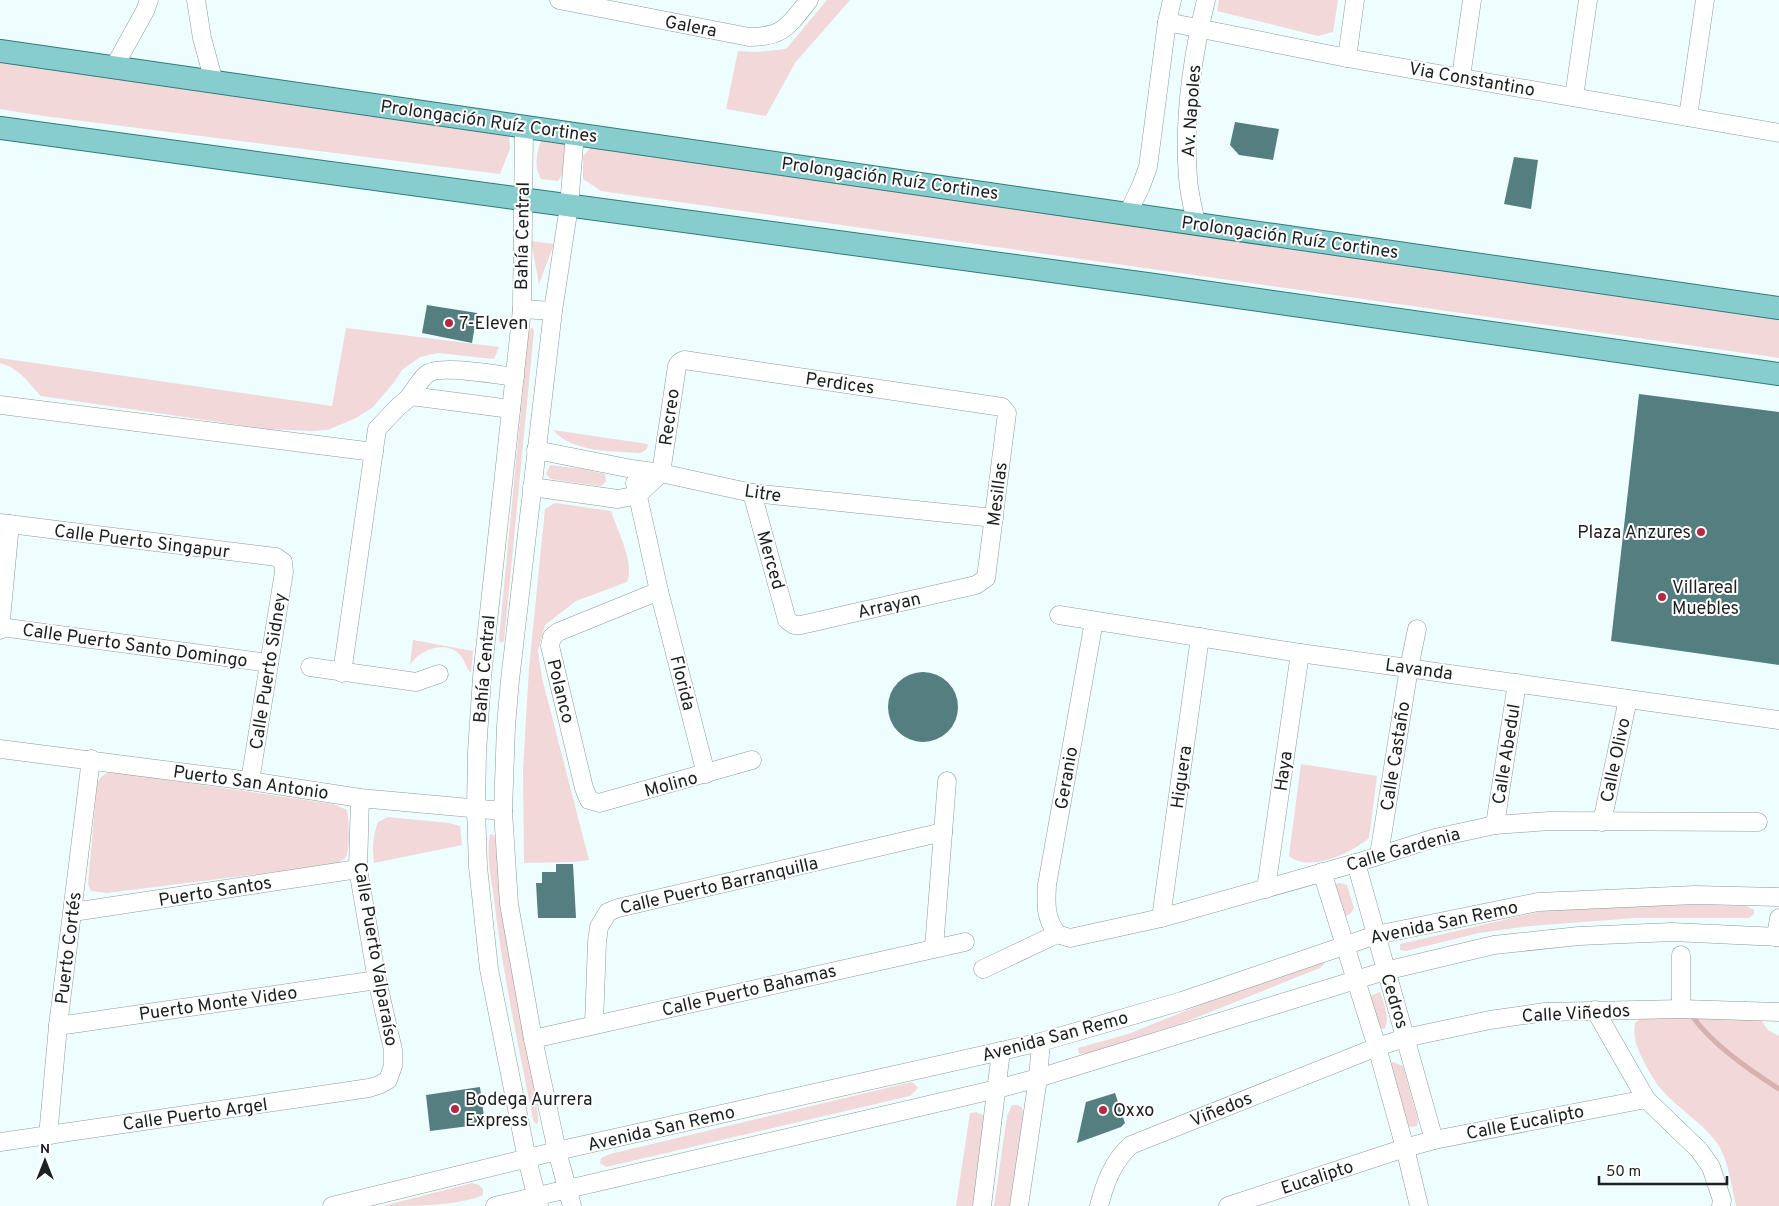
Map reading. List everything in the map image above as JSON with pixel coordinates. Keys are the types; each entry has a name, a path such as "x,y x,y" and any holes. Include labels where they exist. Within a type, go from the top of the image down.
{"main road":[{"name":"Prolongación Ruíz Cortines","path":"0,51 1779,308"},
{"path":"0,128 1138,283 1779,374"}],"street":[{"path":"114,67 145,11 149,0"},
{"path":"196,0 202,38 214,82"},
{"name":"Galera","path":"559,0 749,37 764,37 786,28 809,0"},
{"name":"Av. Napoles","path":"1128,213 1148,167 1167,22 1172,0"},
{"name":"Av. Napoles","path":"1196,223 1188,180 1186,152 1188,104 1199,29 1206,0"},
{"path":"1347,58 1355,0"},
{"path":"1461,77 1472,0"},
{"path":"1574,97 1588,0"},
{"path":"1688,117 1705,0"},
{"name":"Via Constantino","path":"1167,22 1347,58 1779,133"},
{"name":"Bahía Central","path":"524,127 522,308 482,677 476,752 476,808 478,867 489,969 537,1201"},
{"name":"Bahía Central","path":"572,1206 557,1151 533,1039 510,904 503,810 504,746 510,680 553,311 569,206 575,133"},
{"path":"522,308 553,311"},
{"name":"Perdices","path":"680,362 684,360 1002,407"},
{"name":"Recreo","path":"661,472 677,366 680,362"},
{"path":"342,673 377,428 405,401 429,372 447,370 515,377"},
{"path":"405,401 511,409"},
{"path":"0,405 374,452"},
{"name":"Mesillas","path":"982,582 986,578 1007,418 1007,413 1002,407"},
{"name":"Litre","path":"536,450 632,469 661,472 752,493 994,518"},
{"name":"Florida","path":"632,469 659,591 706,774"},
{"path":"532,487 618,499 638,495 661,472"},
{"name":"Merced","path":"752,493 787,620 794,626"},
{"path":"0,628 5,524"},
{"name":"Calle Puerto Singapur","path":"5,524 276,557 283,562"},
{"name":"Calle Puerto Sidney","path":"250,781 284,572 283,562"},
{"name":"Arrayan","path":"794,626 801,626 982,582"},
{"name":"Polanco","path":"589,800 584,788 550,646 552,637 558,632 659,591"},
{"name":"Lavanda","path":"1059,615 1300,653 1779,720"},
{"name":"Geranio","path":"1057,934 1049,922 1046,906 1047,885 1094,621"},
{"name":"Calle Puerto Santo Domingo","path":"0,628 269,663"},
{"name":"Calle Castaño","path":"1379,855 1417,629"},
{"name":"Higuera","path":"1161,918 1200,637"},
{"name":"Haya","path":"1266,888 1300,653"},
{"path":"310,668 416,682 439,674"},
{"path":"482,677 510,680"},
{"name":"Calle Abedul","path":"1496,825 1517,683"},
{"name":"Calle Olivo","path":"1602,822 1628,699"},
{"name":"Puerto San Antonio","path":"0,749 250,781 360,798 503,810"},
{"name":"Puerto Cortés","path":"48,1136 58,1026 91,760"},
{"name":"Molino","path":"589,800 599,803 752,760"},
{"path":"934,948 947,781"},
{"name":"Calle Puerto Valparaíso","path":"360,798 358,869 377,980 393,1050 394,1066 388,1080"},
{"name":"Calle Gardenia","path":"1057,934 1070,938 1161,918 1356,863 1435,838 1496,825 1550,821 1758,822"},
{"name":"Calle Puerto Barranquilla","path":"594,1024 597,942 599,927 608,912 618,908 943,832"},
{"name":"Cedros","path":"1356,863 1434,1140"},
{"name":"Puerto Santos","path":"73,912 358,869"},
{"name":"Cedros","path":"1322,872 1377,1047 1419,1206"},
{"name":"Avenida San Remo","path":"332,1206 557,1151 1041,1042 1182,1001 1376,935 1538,902 1695,895 1779,897"},
{"path":"1778,937 1779,918"},
{"name":"Avenida San Remo","path":"495,1206 537,1201 567,1188 997,1089 1386,971 1494,945 1579,936 1672,932 1778,937"},
{"path":"982,969 1057,934"},
{"name":"Calle Puerto Bahamas","path":"533,1039 965,942"},
{"path":"1681,955 1681,1009"},
{"name":"Puerto Monte Video","path":"58,1026 377,980"},
{"name":"Calle Viñedos","path":"1377,1047 1406,1038 1490,1020 1545,1012 1681,1009 1779,1012"},
{"path":"1595,1010 1646,1099 1699,1150 1711,1167 1722,1200 1721,1206"},
{"path":"1019,1206 1038,1078 1041,1042"},
{"name":"Viñedos","path":"1099,1206 1104,1186 1120,1155 1131,1144 1377,1047"},
{"path":"982,1206 1001,1051"},
{"name":"Calle Puerto Argel","path":"0,1142 369,1088 388,1080"},
{"name":"Calle Eucalipto","path":"1405,1148 1434,1140 1646,1099"},
{"name":"Eucalipto","path":"1228,1206 1405,1148"}],"shaded area":[{"path":"827,0 850,0 795,63 766,116 726,109 738,51 757,52 786,49"},
{"path":"1219,0 1338,0 1333,32 1318,36 1217,11"},
{"path":"0,60 509,134 510,149 500,174 0,109"},
{"path":"543,136 568,143 562,175 558,181 541,179 537,169 539,147"},
{"path":"594,144 1779,314 1779,358 601,191 583,179 583,156"},
{"path":"531,241 554,244 539,284"},
{"path":"533,327 504,641 500,643 528,336 529,330"},
{"path":"346,328 499,347 494,359 438,353 420,357 402,370 373,407 356,418 328,430 311,431 267,429 41,396 19,373 0,363 0,358 332,406"},
{"path":"553,430 648,444 647,449 641,453 606,451 571,443 561,438"},
{"path":"550,465 605,474 606,481 601,486 551,479 546,474"},
{"path":"555,503 611,511 627,556 629,574 627,582 576,601 545,625 538,651 542,678 589,860 524,863 523,770 529,668 545,509"},
{"path":"413,640 473,651 471,673 461,656 449,648 442,647 420,654 410,665"},
{"path":"1301,764 1377,776 1369,838 1352,850 1319,862 1298,861 1289,856"},
{"path":"112,772 333,804 347,810 349,838 346,856 336,864 107,893 91,891 88,884 97,784 99,779"},
{"path":"388,817 449,823 460,826 462,845 374,863 373,842 376,827 378,822"},
{"path":"490,834 494,835 495,839 508,953 525,1031 538,1116 538,1123 536,1124 533,1120 502,954 489,866"},
{"path":"1335,884 1347,885 1354,908 1346,916 1341,914 1333,890"},
{"path":"1645,903 1746,906 1754,910 1754,914 1749,918 1635,918 1530,926 1479,933 1406,951 1400,950 1400,944 1547,910"},
{"path":"1318,962 1325,963 1320,968 1183,1023 1088,1053 1079,1054 1078,1048 1128,1034 1208,1002"},
{"path":"1380,992 1387,1015 1385,1029 1379,1028 1368,997"},
{"path":"1648,1013 1759,1017 1768,1030 1779,1036 1779,1206 1736,1206 1727,1165 1717,1143 1711,1135 1661,1089 1641,1056 1635,1040 1635,1023"},
{"path":"1393,1062 1403,1066 1418,1120 1417,1126 1411,1127 1405,1123 1390,1065"},
{"path":"912,1082 918,1088 910,1096 606,1167 600,1163 601,1158 610,1154"},
{"path":"1012,1105 1018,1105 1022,1108 1023,1113 1012,1206 994,1206 1007,1116"},
{"path":"976,1112 985,1116 974,1206 956,1206 970,1113"},
{"path":"472,1183 479,1185 483,1189 483,1195 473,1199 448,1203 383,1206"}],"building":[{"path":"1235,122 1279,129 1273,160 1239,155 1230,145"},
{"path":"1514,157 1538,160 1531,209 1504,204"},
{"name":"7-Eleven","path":"427,305 477,313 472,343 422,333"},
{"name":"Plaza Anzures","path":"1639,394 1779,412 1779,665 1611,641"},
{"path":"916,672 930,672 943,678 952,687 958,700 956,720 948,732 930,742 916,742 903,736 894,727 888,714 888,700 894,687 903,678"},
{"path":"556,864 573,864 576,918 538,918 536,883 542,883 542,872 556,872"},
{"name":"Bodega Aurrera Express","path":"480,1087 485,1124 430,1131 426,1095"},
{"name":"Oxxo","path":"1115,1093 1125,1123 1121,1127 1077,1143 1086,1102"}],"waterway":[{"path":"1690,1013 1719,1045 1742,1064 1779,1089"}],"place":[{"name":"7-Eleven","path":"449,323"},
{"name":"Plaza Anzures","path":"1701,532"},
{"name":"Villareal Muebles","path":"1662,597"},
{"name":"Bodega Aurrera Express","path":"455,1109"},
{"name":"Oxxo","path":"1103,1110"}]}
